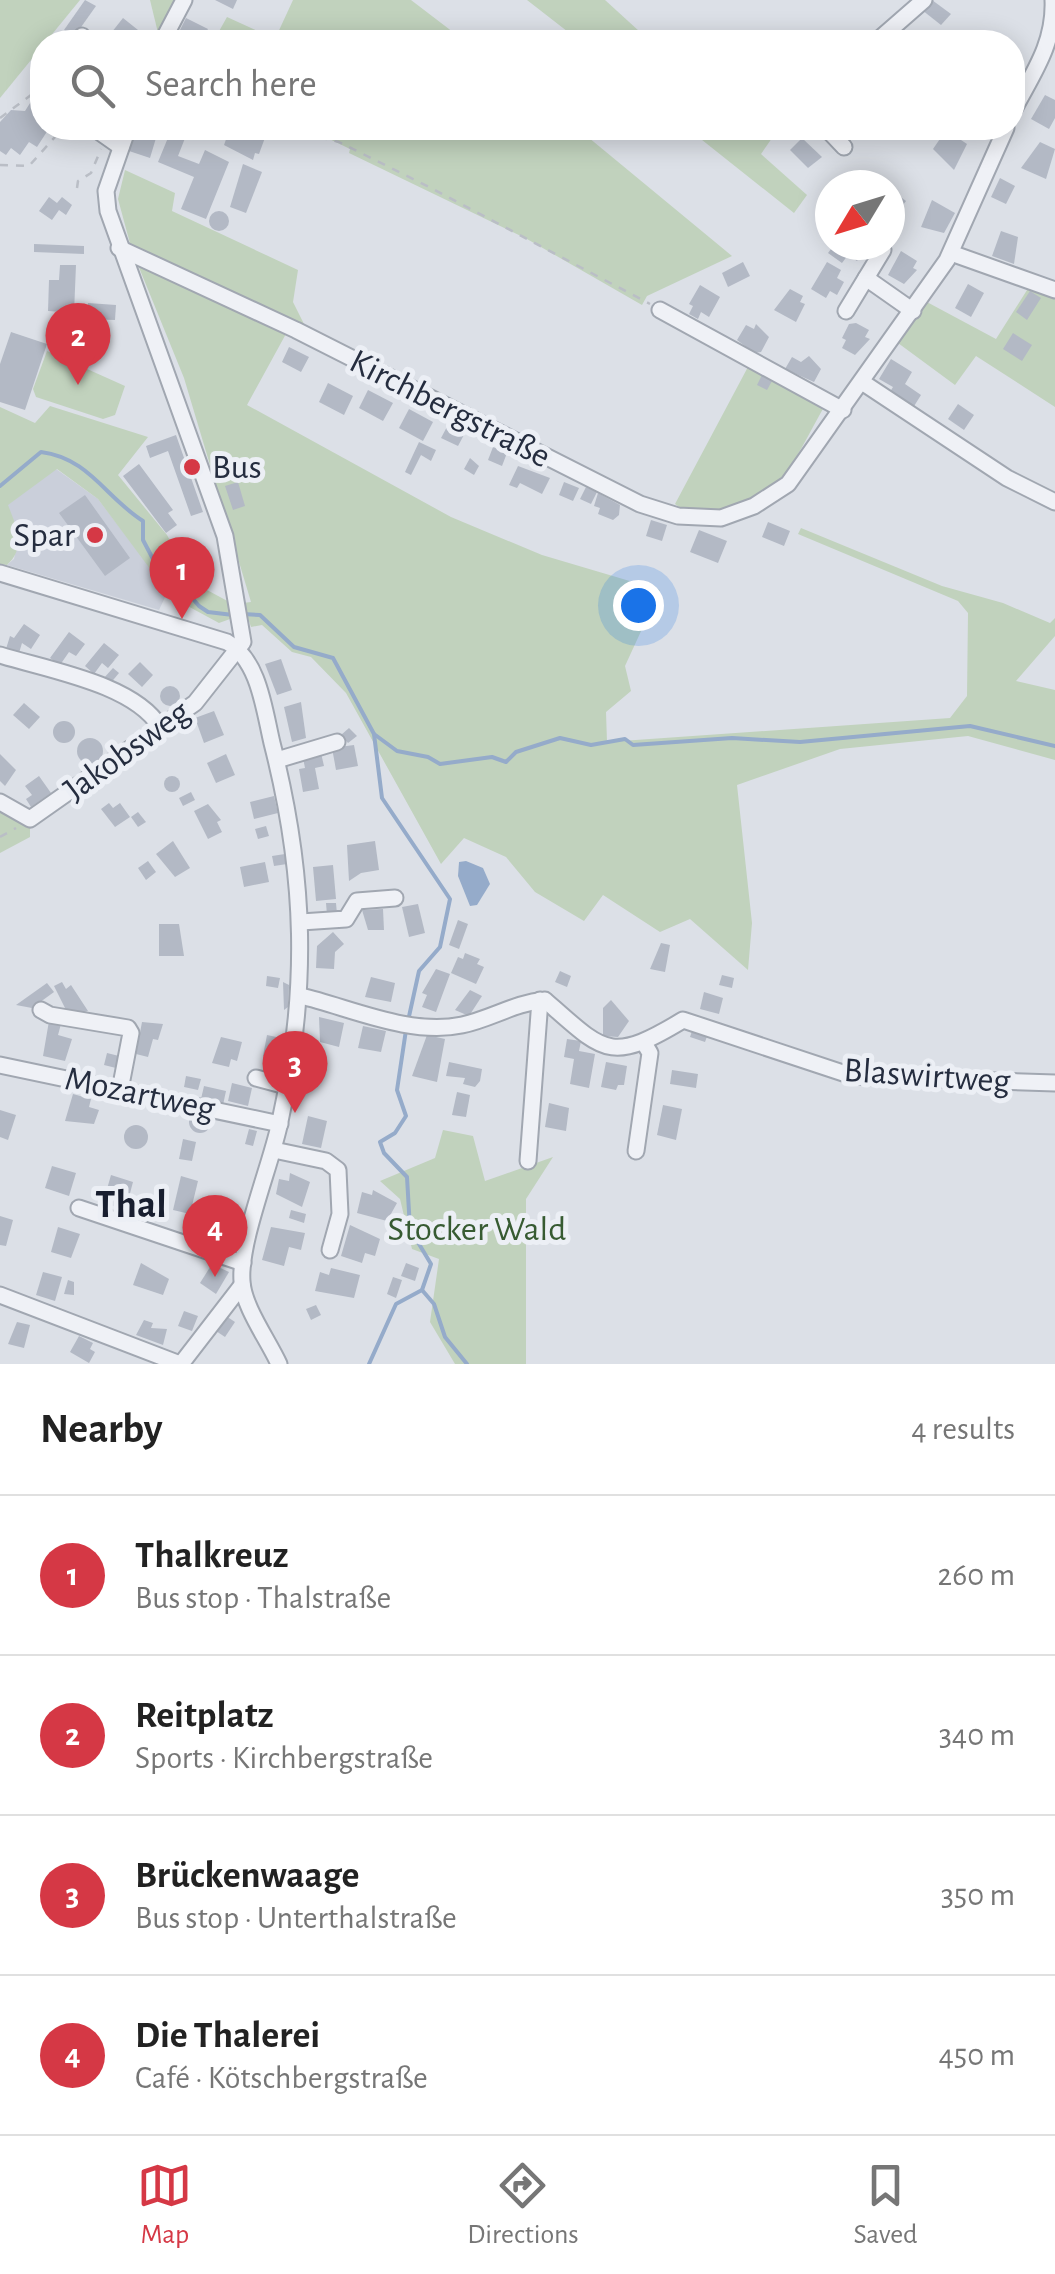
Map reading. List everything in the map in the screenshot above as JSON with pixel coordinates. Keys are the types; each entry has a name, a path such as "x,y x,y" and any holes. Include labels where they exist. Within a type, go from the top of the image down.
{"street":[{"path":"168,30 184,0"},
{"path":"890,30 924,0"},
{"path":"1025,93 1052,52 1052,0"},
{"path":"112,140 116,143"},
{"path":"118,140 106,196 119,248 222,528 242,623 244,642 238,648"},
{"path":"837,140 844,147"},
{"name":"Kirchbergstraße","path":"119,248 337,350 510,442 666,514 721,518 773,496 798,474 951,253 1001,140"},
{"path":"951,253 1055,290"},
{"path":"846,311 877,260"},
{"path":"866,278 913,310"},
{"path":"660,310 843,410"},
{"path":"862,382 1007,478 1055,502"},
{"path":"0,573 238,648 261,697 300,886 301,996 280,1124 244,1263 242,1285 279,1364"},
{"name":"Jakobsweg","path":"0,802 30,820 196,703 238,648"},
{"path":"0,655 124,695 146,708 160,728"},
{"path":"277,760 337,742"},
{"path":"301,922 346,919 358,900 394,898"},
{"path":"301,996 408,1023 461,1025 519,1002 540,1000 528,1161"},
{"name":"Blaswirtweg","path":"540,1000 589,1039 614,1050 644,1043 682,1020 852,1076 1055,1083"},
{"path":"41,1010 50,1016 128,1028 132,1032 120,1090"},
{"path":"636,1151 650,1053 644,1043"},
{"name":"Mozartweg","path":"0,1065 280,1124"},
{"path":"256,1078 286,1086"},
{"path":"274,1150 326,1161 338,1170 340,1214 330,1250"},
{"path":"79,1208 244,1263"},
{"path":"0,1295 181,1364 242,1285"}],"path":[{"path":"0,118 30,97"},
{"path":"0,165 29,166 52,140"},
{"path":"330,140 431,188 660,310"},
{"path":"77,188 116,143"},
{"path":"0,837 30,820"}],"shaded area":[{"path":"56,469 98,499 168,591 159,610 7,565 14,559 19,536 7,505"}],"green space":[{"path":"0,0 80,0 56,30 30,30 30,61 0,98"},
{"path":"150,0 178,0 163,30 157,30"},
{"path":"293,0 411,0 450,30 279,30"},
{"path":"527,0 605,0 638,30 566,30"},
{"path":"227,17 255,30 220,30"},
{"path":"332,140 592,140 732,256 647,296 642,305 527,239 349,153 350,149"},
{"path":"702,140 771,140 761,154 807,195 794,213"},
{"path":"125,170 175,193 172,211 298,270 293,302 306,328 131,247 118,199"},
{"path":"138,265 287,332 247,405 451,517 542,555 660,590 625,666 631,691 606,712 607,742 950,718 967,696 968,613 958,601 798,534 801,528 942,586 1003,603 1050,623 1055,618 1055,636 1016,681 1055,690 1055,760 968,736 840,749 737,785 752,923 748,970 690,919 660,932 603,895 584,921 535,892 506,857 464,838 441,864 346,693 311,657 292,652 262,625 251,627 243,603 251,602 184,378"},
{"path":"1034,279 1055,285 1055,407 976,356 955,385 898,343 925,301 996,339"},
{"path":"47,351 125,386 115,415 103,419 36,397 33,389"},
{"path":"749,365 824,407 789,468 766,495 726,511 685,510 675,504"},
{"path":"50,406 148,437 118,475 167,535 194,583 233,604 230,619 219,623 171,597 98,499 57,469 8,505 18,544 7,565 0,564 0,407 35,423"},
{"path":"0,809 30,825 30,837 0,853"},
{"name":"Stocker Wald","path":"443,1130 473,1136 485,1181 553,1157 526,1199 526,1364 455,1364 430,1322 439,1259 412,1249 400,1199 380,1181 435,1158"}],"water":[{"path":"459,862 483,868 490,884 477,905 470,906 458,876"}],"building":[{"path":"85,0 96,6 79,30 64,30"},
{"path":"215,0 237,0 233,9"},
{"path":"932,0 951,14 941,25 922,10"},
{"path":"123,18 138,30 114,30"},
{"path":"186,18 208,29 207,30 180,30"},
{"path":"1045,95 1055,100 1055,118 1049,129 1031,119"},
{"path":"30,103 30,140 42,140 37,147 29,142 20,155 11,148 6,155 0,151 0,122 11,110 25,111"},
{"path":"133,140 155,140 150,158 129,151"},
{"path":"167,140 184,140 178,156 199,164 205,150 229,162 206,219 181,209 194,177 158,162"},
{"path":"226,140 264,140 253,160 224,145"},
{"path":"804,140 822,157 808,168 790,150"},
{"path":"939,140 961,140 967,144 954,170 933,149"},
{"path":"1040,142 1055,149 1046,179 1021,168"},
{"path":"243,164 262,172 246,213 230,207"},
{"path":"1000,178 1015,186 1006,204 991,197"},
{"path":"49,197 57,203 62,197 72,205 66,215 59,210 52,220 39,211"},
{"path":"932,200 955,213 944,233 921,227"},
{"path":"215,211 223,211 229,221 223,231 215,231 209,225 209,217"},
{"path":"1001,231 1018,237 1014,264 992,256"},
{"path":"34,244 84,246 84,254 34,252"},
{"path":"905,254 917,261 913,268 917,270 904,284 888,275 896,260 905,260"},
{"path":"743,262 750,276 728,287 722,273"},
{"path":"827,262 841,270 837,278 844,282 837,295 830,291 826,298 811,289"},
{"path":"60,265 76,265 74,313 48,311 49,280 59,280"},
{"path":"968,284 984,293 971,317 955,308"},
{"path":"700,285 720,297 709,317 701,312 698,319 689,314 693,306 689,304"},
{"path":"790,289 803,296 800,302 805,304 796,322 774,310"},
{"path":"1030,291 1041,298 1027,320 1016,312"},
{"path":"88,303 116,305 115,320 87,319"},
{"path":"756,324 769,337 761,352 754,353 737,340 746,325 754,329"},
{"path":"849,324 869,330 865,337 870,339 855,355 842,348 846,340 842,338"},
{"path":"11,332 47,344 25,410 0,402 0,364"},
{"path":"1013,333 1032,345 1022,361 1003,349"},
{"path":"289,347 309,357 301,372 282,362"},
{"path":"809,356 821,369 814,382 785,369 792,357 801,362"},
{"path":"891,359 912,372 905,384 921,395 911,411 888,395 893,387 879,379"},
{"path":"762,375 772,381 767,390 757,385"},
{"path":"328,383 353,396 344,415 319,402"},
{"path":"368,390 393,403 383,421 359,408"},
{"path":"958,404 974,415 964,430 948,419"},
{"path":"409,409 433,422 423,441 399,428"},
{"path":"449,423 466,431 458,446 441,438"},
{"path":"176,435 203,512 191,516 168,451 150,458 146,446"},
{"path":"419,442 436,450 431,461 421,455 411,475 405,472"},
{"path":"493,447 507,453 502,466 488,460"},
{"path":"470,458 479,466 474,475 464,469"},
{"path":"139,464 173,510 168,513 177,525 166,533 123,476"},
{"path":"518,466 550,478 542,494 520,483 517,488 509,485"},
{"path":"238,482 245,506 233,510 225,486"},
{"path":"564,482 579,488 573,501 559,495"},
{"path":"586,487 597,492 591,504 580,499"},
{"path":"598,493 620,505 619,515 613,520 598,514 600,508 594,506"},
{"name":"Spar","path":"85,495 130,558 105,576 59,513"},
{"path":"651,520 667,525 662,541 646,536"},
{"path":"768,522 790,531 784,546 762,537"},
{"path":"699,530 727,541 718,563 690,552"},
{"path":"24,624 40,635 31,649 22,643 19,653 6,649 10,636 14,638"},
{"path":"69,632 85,644 76,656 69,652 60,665 50,658"},
{"path":"104,643 119,655 108,668 102,663 94,674 85,666"},
{"path":"281,659 292,690 277,695 265,664"},
{"path":"140,662 153,675 142,687 128,674"},
{"path":"113,668 119,673 109,685 103,679"},
{"path":"170,686 180,696 170,706 160,696"},
{"path":"301,702 306,738 292,742 284,707"},
{"path":"24,703 40,717 29,729 13,715"},
{"path":"214,711 224,735 204,743 195,718"},
{"path":"64,721 72,724 72,740 64,743 56,740 53,732 56,724"},
{"path":"349,728 357,736 348,743 341,735"},
{"path":"90,738 99,742 103,751 99,760 90,764 81,760 77,751 81,742"},
{"path":"354,745 358,766 336,770 332,748"},
{"path":"321,753 324,766 315,768 319,789 303,792 299,769 305,768 303,758"},
{"path":"0,754 16,770 5,786 0,781"},
{"path":"226,754 235,775 216,783 207,763"},
{"path":"39,776 51,793 31,807 26,799 32,795 25,786"},
{"path":"172,776 180,784 172,792 164,784"},
{"path":"191,792 195,800 183,806 179,798"},
{"path":"274,796 278,813 254,819 250,802"},
{"path":"109,803 113,808 120,803 130,817 115,827 101,809"},
{"path":"208,804 221,820 217,822 222,832 208,839 194,811"},
{"path":"138,812 146,822 138,827 131,817"},
{"path":"266,826 269,836 258,839 255,829"},
{"path":"173,841 190,868 175,877 156,854"},
{"path":"375,841 379,870 361,873 349,881 347,845"},
{"path":"285,854 287,864 274,866 272,856"},
{"path":"148,861 156,872 146,880 138,868"},
{"path":"265,862 269,882 244,887 240,867"},
{"path":"333,865 336,899 316,901 313,867"},
{"path":"326,903 336,903 337,914 327,915"},
{"path":"418,904 425,933 409,937 402,907"},
{"path":"383,909 384,930 368,930 362,910"},
{"path":"458,920 468,924 459,949 449,945"},
{"path":"159,924 179,924 184,956 159,956"},
{"path":"333,932 344,944 335,952 334,969 316,968 317,946"},
{"path":"661,943 670,945 665,972 650,969"},
{"path":"465,953 480,959 477,964 484,967 476,984 451,973 458,957 463,959"},
{"path":"436,969 450,974 436,1012 422,1007 427,995 422,993"},
{"path":"560,971 571,976 567,987 555,982"},
{"path":"722,975 734,978 732,988 719,985"},
{"path":"267,976 280,978 278,988 266,986"},
{"path":"371,977 395,983 391,1002 365,997"},
{"path":"62,982 66,989 71,985 88,1011 69,1016 54,986"},
{"path":"283,982 289,985 288,1007 284,1010"},
{"path":"47,983 54,992 32,1008 16,1005"},
{"path":"470,990 482,996 469,1016 455,1010"},
{"path":"704,992 723,998 719,1014 700,1009"},
{"path":"611,1000 629,1021 618,1037 603,1036 603,1008"},
{"path":"319,1017 344,1023 339,1047 320,1042"},
{"path":"49,1021 61,1024 58,1035 72,1039 65,1061 43,1056"},
{"path":"142,1022 163,1024 148,1057 136,1054"},
{"path":"694,1025 709,1031 705,1042 690,1037"},
{"path":"363,1026 386,1031 381,1052 358,1048"},
{"path":"267,1035 281,1038 276,1059 263,1056"},
{"path":"427,1035 445,1039 437,1082 412,1076"},
{"path":"221,1037 242,1042 237,1061 231,1059 229,1067 212,1063"},
{"path":"567,1039 581,1041 579,1051 595,1054 589,1088 570,1084 574,1059 564,1057"},
{"path":"107,1053 123,1057 120,1069 104,1065"},
{"path":"449,1062 482,1069 480,1081 475,1087 463,1084 465,1078 446,1076"},
{"path":"606,1062 627,1066 624,1085 618,1085 616,1090 601,1087"},
{"path":"672,1070 698,1074 696,1088 670,1084"},
{"path":"186,1076 201,1079 198,1090 184,1087"},
{"path":"232,1083 252,1088 248,1106 228,1101"},
{"path":"204,1086 226,1091 223,1105 201,1099"},
{"path":"457,1092 470,1095 466,1117 452,1115"},
{"path":"73,1094 91,1099 89,1107 99,1110 94,1124 65,1121"},
{"path":"549,1103 569,1108 566,1131 545,1127"},
{"path":"663,1105 682,1109 676,1140 657,1135"},
{"path":"0,1110 16,1115 8,1140 0,1137"},
{"path":"200,1111 208,1114 208,1130 200,1133 192,1130 189,1122 192,1114"},
{"path":"308,1116 327,1121 321,1148 302,1144"},
{"path":"136,1125 145,1128 145,1146 136,1149 127,1146 124,1137 127,1128"},
{"path":"249,1129 257,1131 253,1146 245,1144"},
{"path":"183,1139 196,1142 192,1161 179,1159"},
{"path":"52,1166 76,1173 69,1196 45,1188"},
{"path":"290,1173 310,1182 302,1207 276,1194 279,1179 289,1181"},
{"path":"111,1175 133,1182 129,1197 135,1199 132,1211 103,1203"},
{"path":"181,1176 198,1181 190,1214 173,1210"},
{"path":"373,1190 397,1203 387,1221 357,1213 362,1192 372,1195"},
{"path":"291,1210 306,1214 304,1223 289,1218"},
{"path":"0,1216 13,1220 6,1246 0,1245"},
{"path":"350,1225 380,1239 375,1256 365,1253 362,1263 341,1256"},
{"path":"58,1227 80,1234 71,1258 51,1252"},
{"path":"271,1227 305,1233 301,1250 289,1247 284,1266 262,1260"},
{"path":"141,1263 169,1279 163,1295 133,1285"},
{"path":"406,1263 419,1268 415,1281 401,1276"},
{"path":"212,1264 229,1272 216,1294 200,1283"},
{"path":"331,1268 360,1275 354,1298 315,1291 320,1272 329,1275"},
{"path":"43,1272 62,1277 55,1301 36,1295"},
{"path":"393,1277 402,1280 396,1298 387,1294"},
{"path":"68,1280 74,1282 74,1295 64,1294"},
{"path":"316,1305 321,1315 311,1320 306,1309"},
{"path":"184,1311 198,1316 192,1331 178,1326"},
{"path":"226,1316 235,1322 225,1337 216,1331"},
{"path":"144,1320 153,1323 151,1328 167,1329 163,1345 136,1335"},
{"path":"17,1322 30,1325 24,1348 8,1344"},
{"path":"79,1336 93,1343 90,1349 95,1352 89,1363 70,1352"}],"waterway":[{"path":"0,486 41,452 72,462 143,521 143,540 153,559 164,565 199,606 208,612 233,615"},
{"path":"242,614 260,615 294,647 333,658 374,734 382,798 450,899 440,947 419,971 408,1021"},
{"path":"374,734 397,751 428,757 440,764 492,757 506,762 516,752 560,738 591,745 625,739 633,745 732,738 800,742 970,726 1055,746"},
{"path":"369,1364 396,1304 422,1290 431,1264 410,1229 407,1177 384,1153 380,1142 395,1133 406,1116 397,1090 406,1030"},
{"path":"422,1290 434,1304 445,1337 467,1364"}],"place":[{"name":"Reitplatz","path":"78,385"},
{"name":"Bus","path":"192,467"},
{"name":"Spar","path":"95,535"},
{"name":"Thalkreuz","path":"182,619"},
{"name":"Brückenwaage","path":"295,1113"},
{"name":"Die Thalerei","path":"215,1277"}],"district":[{"name":"Thal","path":"131,1205"}]}
